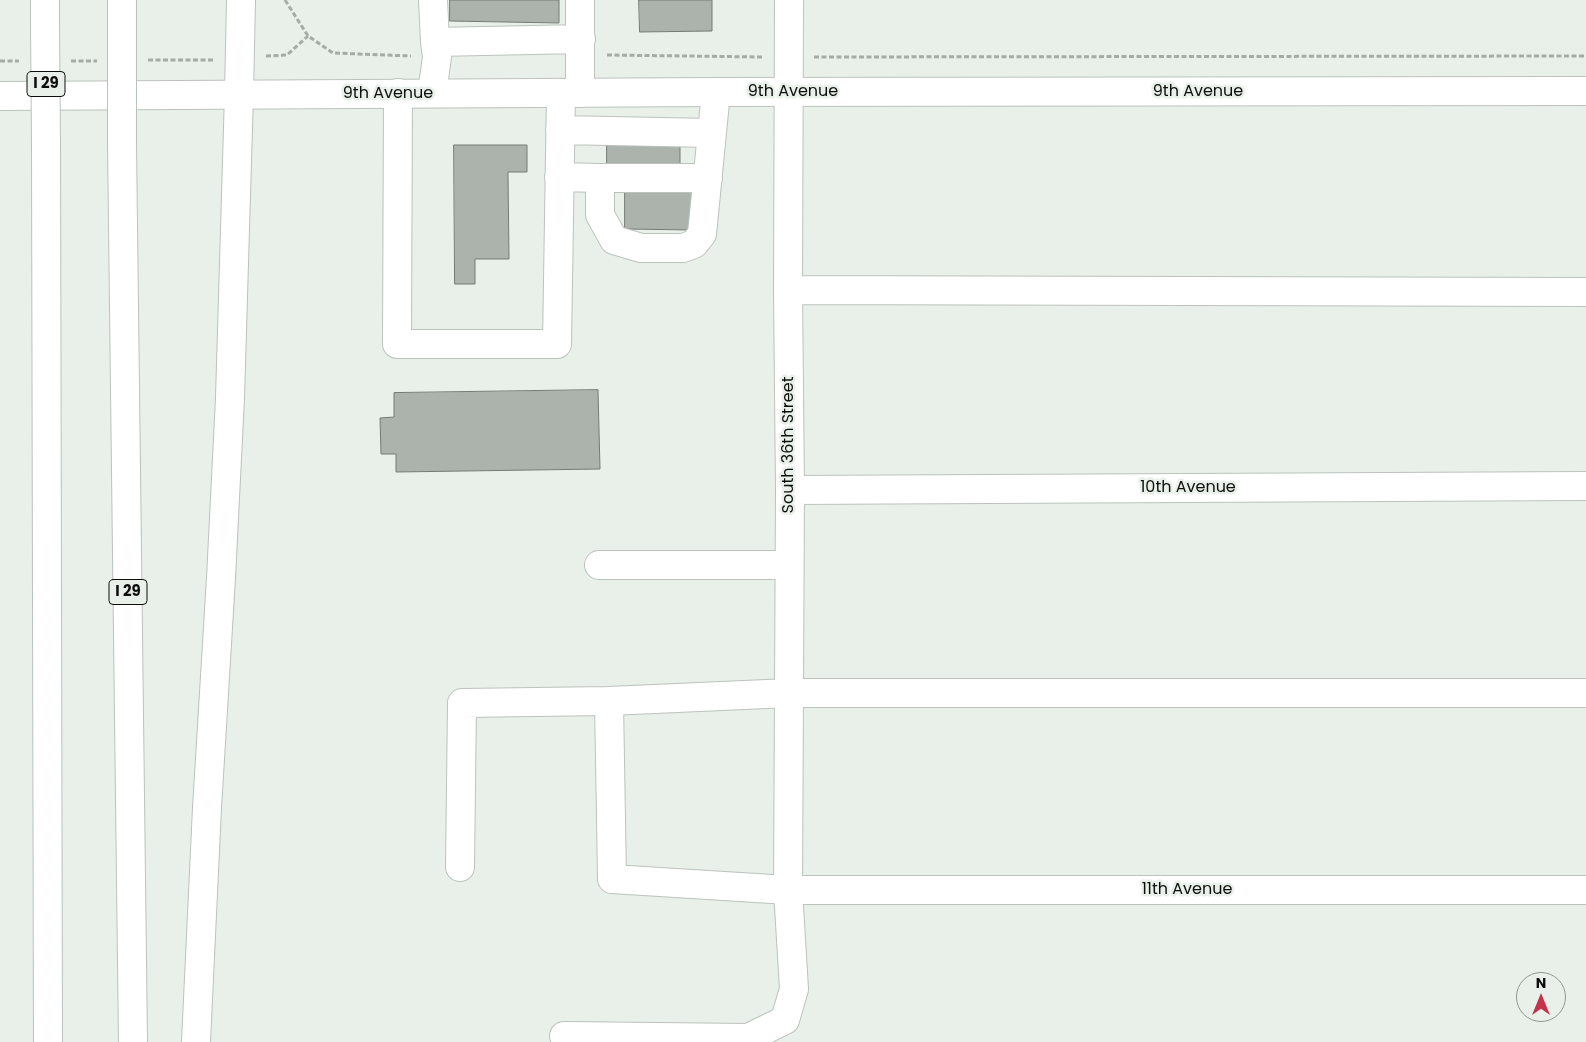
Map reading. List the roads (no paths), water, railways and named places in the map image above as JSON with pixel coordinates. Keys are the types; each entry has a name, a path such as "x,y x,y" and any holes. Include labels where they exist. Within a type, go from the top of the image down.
{"main road":[{"path":"196,1042 206,808 221,578 230,398 241,0"},
{"path":"432,94 436,50 433,0"},
{"path":"398,94 397,344 557,344 560,130 571,93 581,47 580,0"},
{"name":"South 36th Street","path":"564,1036 748,1038 785,1020 794,989 788,890 790,565 788,290 789,0"},
{"name":"I 29","path":"122,11 133,1042"},
{"name":"I 29","path":"45,12 48,1042"},
{"path":"436,50 581,47"},
{"name":"9th Avenue","path":"0,96 716,92 1586,91"},
{"path":"600,178 600,215 614,240 642,248 683,248 694,244 702,234 716,92"},
{"path":"560,130 712,133"},
{"path":"559,177 708,178"},
{"path":"788,290 1586,292"},
{"name":"10th Avenue","path":"790,490 1586,486"},
{"path":"599,565 790,565"},
{"path":"460,867 462,703 609,701 788,693 1586,693"},
{"name":"11th Avenue","path":"609,701 612,879 788,890 1586,890"}]}
